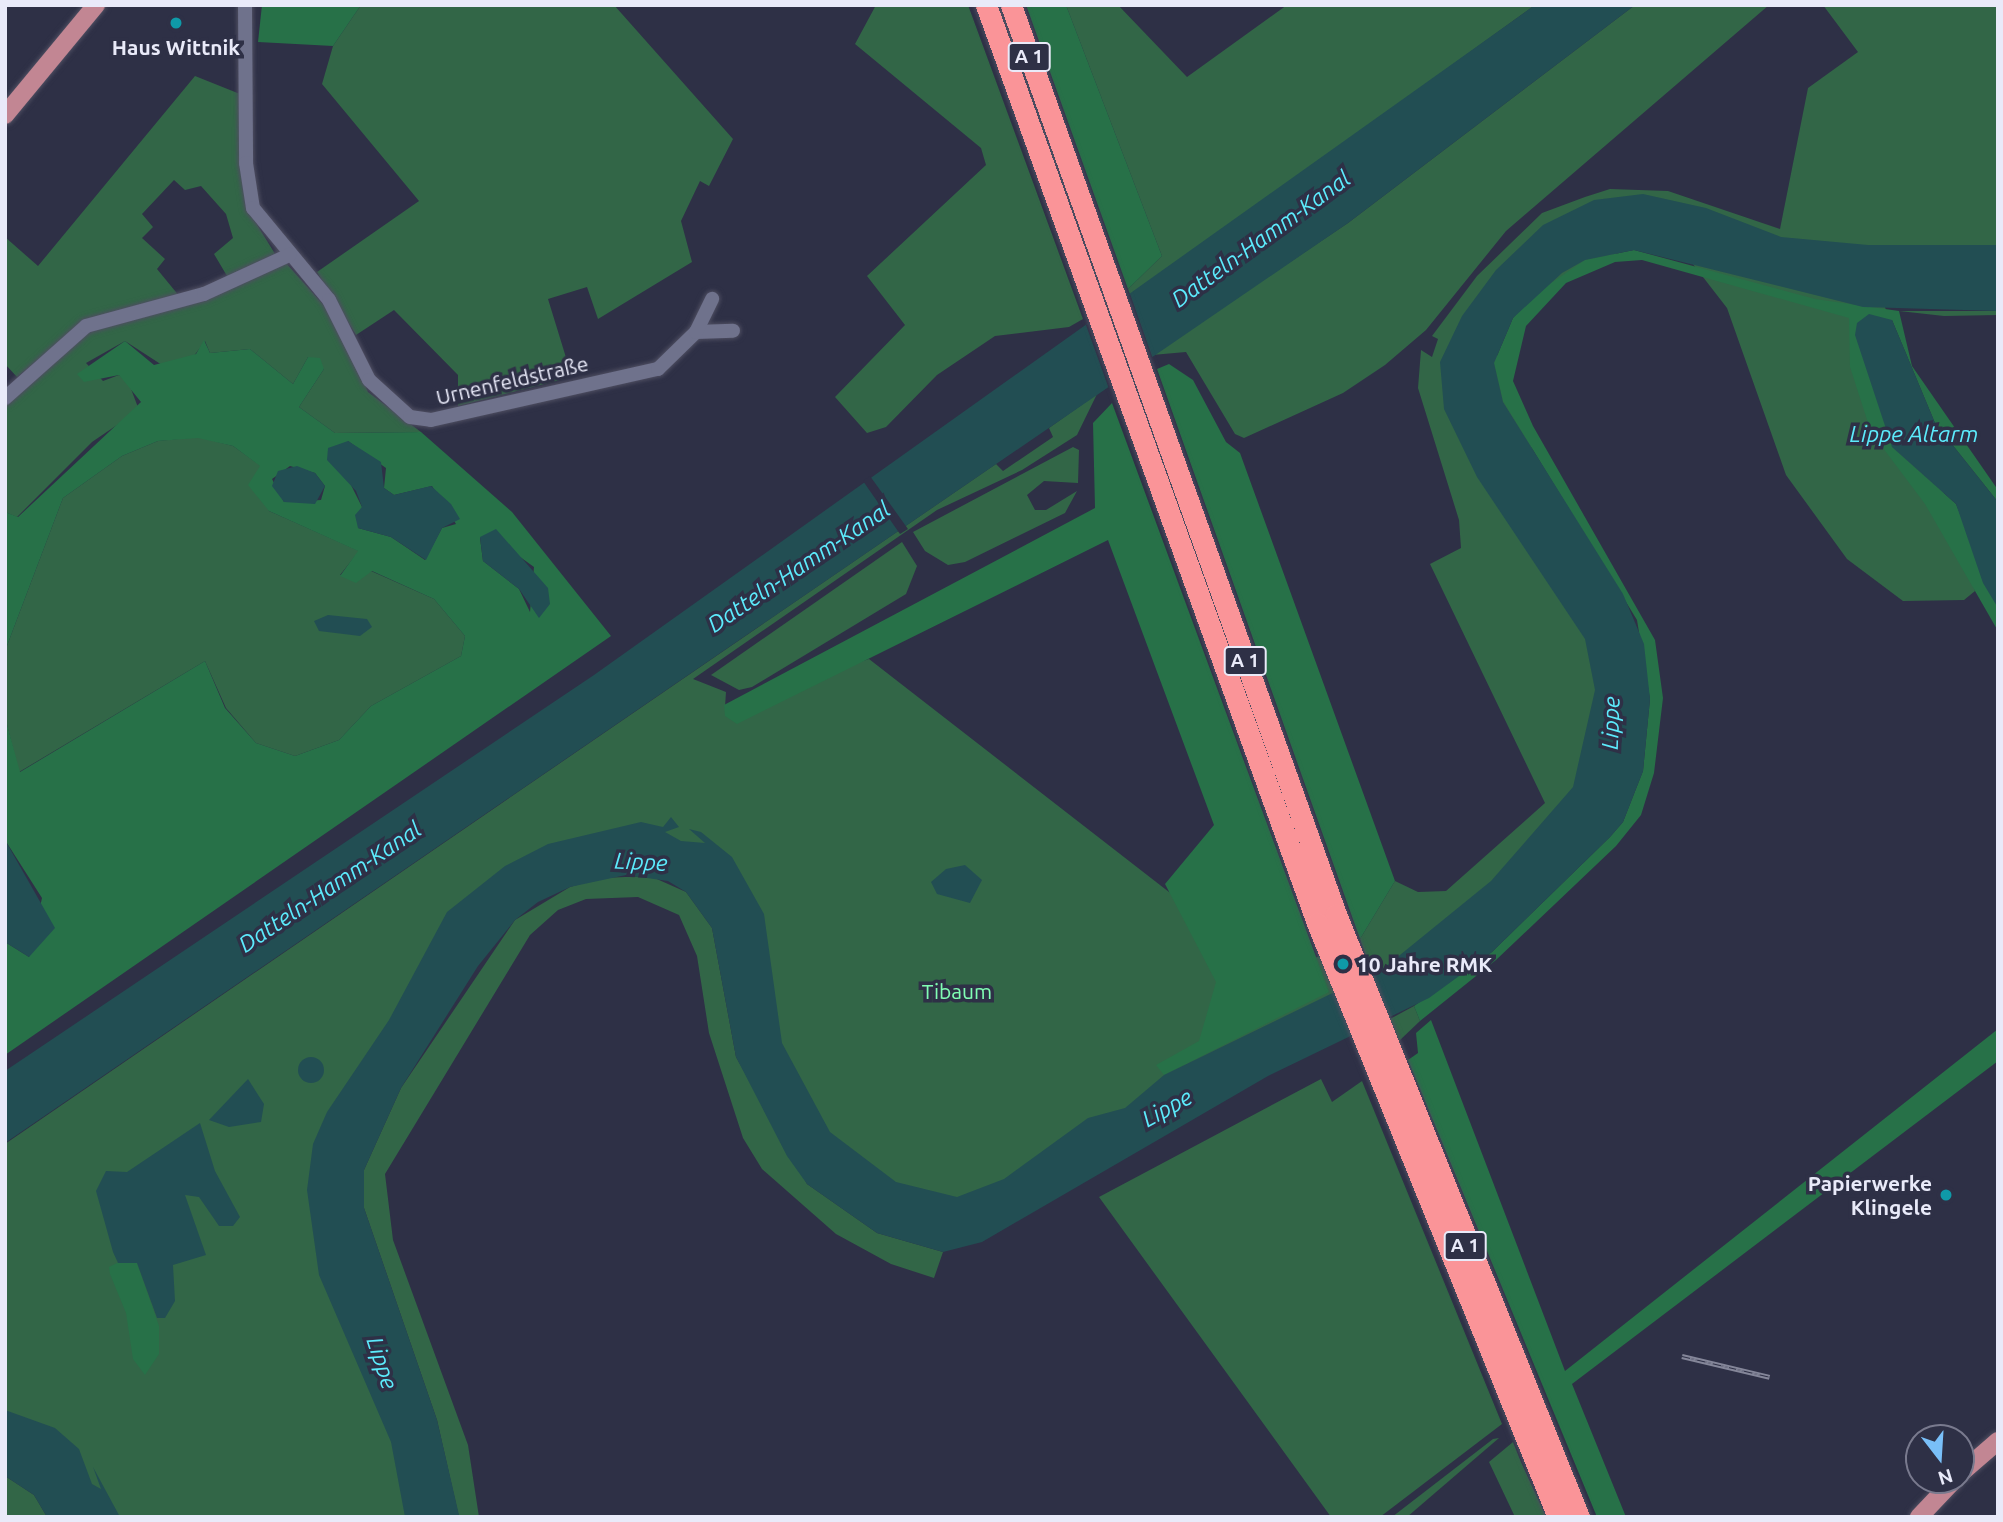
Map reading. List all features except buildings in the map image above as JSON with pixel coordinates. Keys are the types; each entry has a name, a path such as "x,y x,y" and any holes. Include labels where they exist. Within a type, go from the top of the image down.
{"highway":[{"name":"A 1","path":"986,5 1135,421 1396,1097 1532,1432 1579,1517"},
{"name":"A 1","path":"1011,5 1154,407 1327,919"},
{"name":"A 1","path":"1532,1432 1558,1517"}],"main road":[{"path":"5,115 96,5"},
{"path":"1975,1461 1998,1441"},
{"path":"1919,1517 1941,1494"}],"street":[{"name":"Urnenfeldstraße","path":"245,5 250,196 267,231 329,300 369,380 410,417 431,420 658,369 696,332 712,299"},
{"path":"5,398 86,326 204,294 289,255"},
{"path":"696,332 733,331"}],"green space":[{"path":"262,5 361,5 333,46 258,42"},
{"path":"361,5 614,5 733,139 709,186 700,181 681,221 692,262 598,319 587,287 548,299 572,377 458,406 458,375 394,310 356,335 317,272 419,201 322,84 333,46"},
{"path":"876,5 968,5 1083,319 1069,327 995,336 937,375 886,427 867,433 835,397 905,325 867,276 986,165 981,148 855,44"},
{"path":"1026,5 1066,5 1162,256 1128,289"},
{"path":"1066,5 1118,5 1187,77 1287,5 1535,5 1131,297 1128,289 1162,256"},
{"path":"1635,5 1769,5 1506,231 1426,330 1385,365 1343,393 1244,438 1235,434 1186,352 1152,355 1348,223"},
{"name":"Tibaum","path":"1823,5 1998,5 1998,245 1915,245 1885,307 1975,591 1964,600 1903,601 1847,559 1786,475 1727,308 1665,228 1485,322 1625,700 1520,892 977,1218 847,1184 696,870 537,877 346,1136 433,1517 84,1517 5,1448 5,1144 996,464 1003,471 1053,437 1049,428 1097,394 1077,435 1022,470 937,510 693,679 726,692 725,707 869,659 1169,892 1312,959 1320,956 1327,976 1366,956 1360,939 1395,881 1418,892 1446,891 1545,803 1430,564 1461,548 1459,520 1418,388 1421,350 1432,357 1438,339 1432,336 1477,276 1542,213 1585,197 1610,189 1668,191 1780,229 1808,88 1858,52"},
{"path":"195,76 240,94 245,205 277,257 230,281 214,254 233,238 226,214 201,186 185,190 174,180 142,214 153,227 142,238 165,259 157,269 180,297 82,323 17,377 5,364 5,237 38,266"},
{"path":"1634,250 1815,299 1899,311 1912,366 1998,490 1998,502 1935,423 1892,320 1892,447 1956,504 1998,608 1998,631 1925,504 1871,432 1850,367 1849,318 1642,260 1615,262 1566,283 1526,326 1513,381 1533,426 1655,640 1663,698 1654,773 1641,815 1616,846 1496,960 1420,1021 1414,1006 1492,952 1610,837 1623,822 1643,771 1650,699 1637,620 1503,401 1494,363 1513,318 1535,294 1585,260"},
{"path":"286,263 337,320 368,392 421,432 335,433 299,407 324,369 308,357 293,384 250,349 210,353 205,341 179,376 125,341 86,363 103,381 119,375 128,381 139,410 92,442 17,517 5,512 5,404 89,329 212,296"},
{"path":"1899,311 1998,311 1998,315 1944,316"},
{"path":"204,340 210,353 250,349 293,384 308,357 320,358 324,369 299,407 335,433 421,432 512,512 611,636 5,1055 5,942 29,957 42,898 5,840 5,717 20,772 205,661 225,708 256,743 295,756 339,740 371,706 461,656 465,636 434,599 372,571 356,583 340,576 358,551 269,511 248,485 260,466 233,446 198,438 158,441 122,456 63,498 5,651 5,512 18,517 141,402 119,375 84,382 77,374 125,341 154,365 196,354","holes":["348,441 386,468 384,488 394,495 432,486 456,524 442,528 425,560 391,537 358,528 362,507 347,477","290,466 315,473 325,486 321,500 284,502 272,479","491,536 534,567 530,612 519,589 483,561 480,538"]},
{"path":"1169,364 1193,380 1226,442 1240,453 1395,881 1360,939 1157,369"},
{"path":"1112,403 1329,992 1164,1075 1156,1065 1199,1041 1216,982 1165,884 1214,825 1108,540 737,724 725,716 724,705 1095,508 1093,423"},
{"path":"198,437 233,446 261,466 269,511 359,551 340,575 371,571 434,599 465,636 461,656 371,706 339,740 295,756 256,743 226,708 205,661 19,772 5,717 5,651 63,498 122,456 158,441"},
{"path":"1073,447 1079,450 1078,483 1044,481 1027,495 1035,510 1046,510 1077,491 1065,513 965,562 948,565 925,551 913,532"},
{"path":"902,542 917,566 906,594 752,687 739,690 711,675"},
{"path":"650,876 686,892 712,928 736,1057 807,1184 877,1233 943,1252 934,1278 891,1264 836,1234 762,1169 743,1138 709,1033 697,956 679,915 638,897 586,899 558,910 530,935 385,1174 393,1240 468,1445 479,1517 459,1517 437,1420 364,1208 364,1170 401,1088 515,920 570,887 601,878"},
{"path":"1414,1006 1420,1021 1399,1041 1390,1019"},
{"path":"1431,1020 1565,1371 1998,1029 1998,1061 1572,1384 1626,1517 1597,1517 1408,1060 1418,1053 1416,1033"},
{"path":"1321,1079 1332,1102 1362,1081 1502,1424 1380,1517 1331,1517 1099,1197"},
{"path":"125,1259 137,1263 159,1326 159,1354 145,1375 133,1359 126,1313 110,1274 109,1267"},
{"path":"1499,1438 1407,1517 1392,1517 1493,1439"},
{"path":"1513,1442 1546,1517 1515,1517 1489,1462"},
{"path":"5,1476 34,1495 47,1517 5,1517"}],"water":[{"name":"Datteln-Hamm-Kanal","path":"1535,5 1635,5 1348,223 5,1143 5,1071 594,675"},
{"name":"Lippe","path":"1643,194 1706,208 1781,237 1868,245 1998,245 1998,311 1863,307 1634,250 1585,260 1562,273 1513,318 1494,363 1503,402 1623,594 1644,644 1650,699 1643,771 1623,822 1610,837 1492,952 1429,998 1268,1076 982,1242 943,1252 877,1233 807,1184 787,1156 736,1057 712,928 686,892 668,881 626,875 570,887 538,902 515,920 478,966 401,1088 364,1170 364,1208 437,1420 459,1515 405,1517 391,1442 319,1275 307,1190 313,1144 327,1112 389,1020 447,912 505,866 548,844 641,822 663,827 671,817 679,827 665,832 681,841 705,843 689,829 701,832 732,857 764,914 782,1043 830,1132 896,1182 957,1197 1004,1179 1088,1118 1125,1108 1164,1075 1384,968 1491,881 1573,787 1595,690 1585,639 1477,477 1444,409 1440,362 1462,316 1496,270 1543,225 1594,200"},
{"name":"Lippe Altarm","path":"1869,314 1892,320 1935,423 1998,502 1998,608 1983,583 1956,504 1892,447 1855,335 1857,323"},
{"path":"348,441 381,462 384,488 394,495 431,486 451,504 460,519 442,528 426,560 391,537 358,528 355,515 362,507 356,491 327,460 328,448"},
{"path":"297,466 315,473 325,486 315,504 284,502 272,486 278,471"},
{"path":"496,529 548,588 550,604 539,618 519,589 483,561 480,537"},
{"path":"328,615 367,619 372,627 360,636 319,631 314,621"},
{"path":"5,840 55,928 29,957 5,942"},
{"path":"965,865 982,880 970,903 937,894 931,882 946,869"},
{"path":"311,1057 320,1061 324,1070 320,1079 311,1083 302,1079 298,1070 302,1061"},
{"path":"248,1079 264,1104 261,1122 229,1127 209,1120"},
{"path":"200,1123 215,1171 240,1217 233,1226 219,1226 199,1197 185,1195 206,1255 173,1265 175,1301 165,1318 157,1318 137,1263 118,1263 96,1191 106,1171 127,1172"},
{"path":"5,1410 55,1428 79,1449 92,1484 101,1489 93,1467 120,1517 47,1517 34,1495 5,1476"}],"pier":[{"path":"1130,294 1153,359 1109,389 1086,325"},
{"path":"870,476 908,529 900,534 863,481"}],"railway":[{"path":"1682,1356 1770,1377"}],"place":[{"name":"Haus Wittnik","path":"176,23"},
{"name":"10 Jahre RMK","path":"1343,964"},
{"name":"Papierwerke Klingele","path":"1946,1195"}]}
